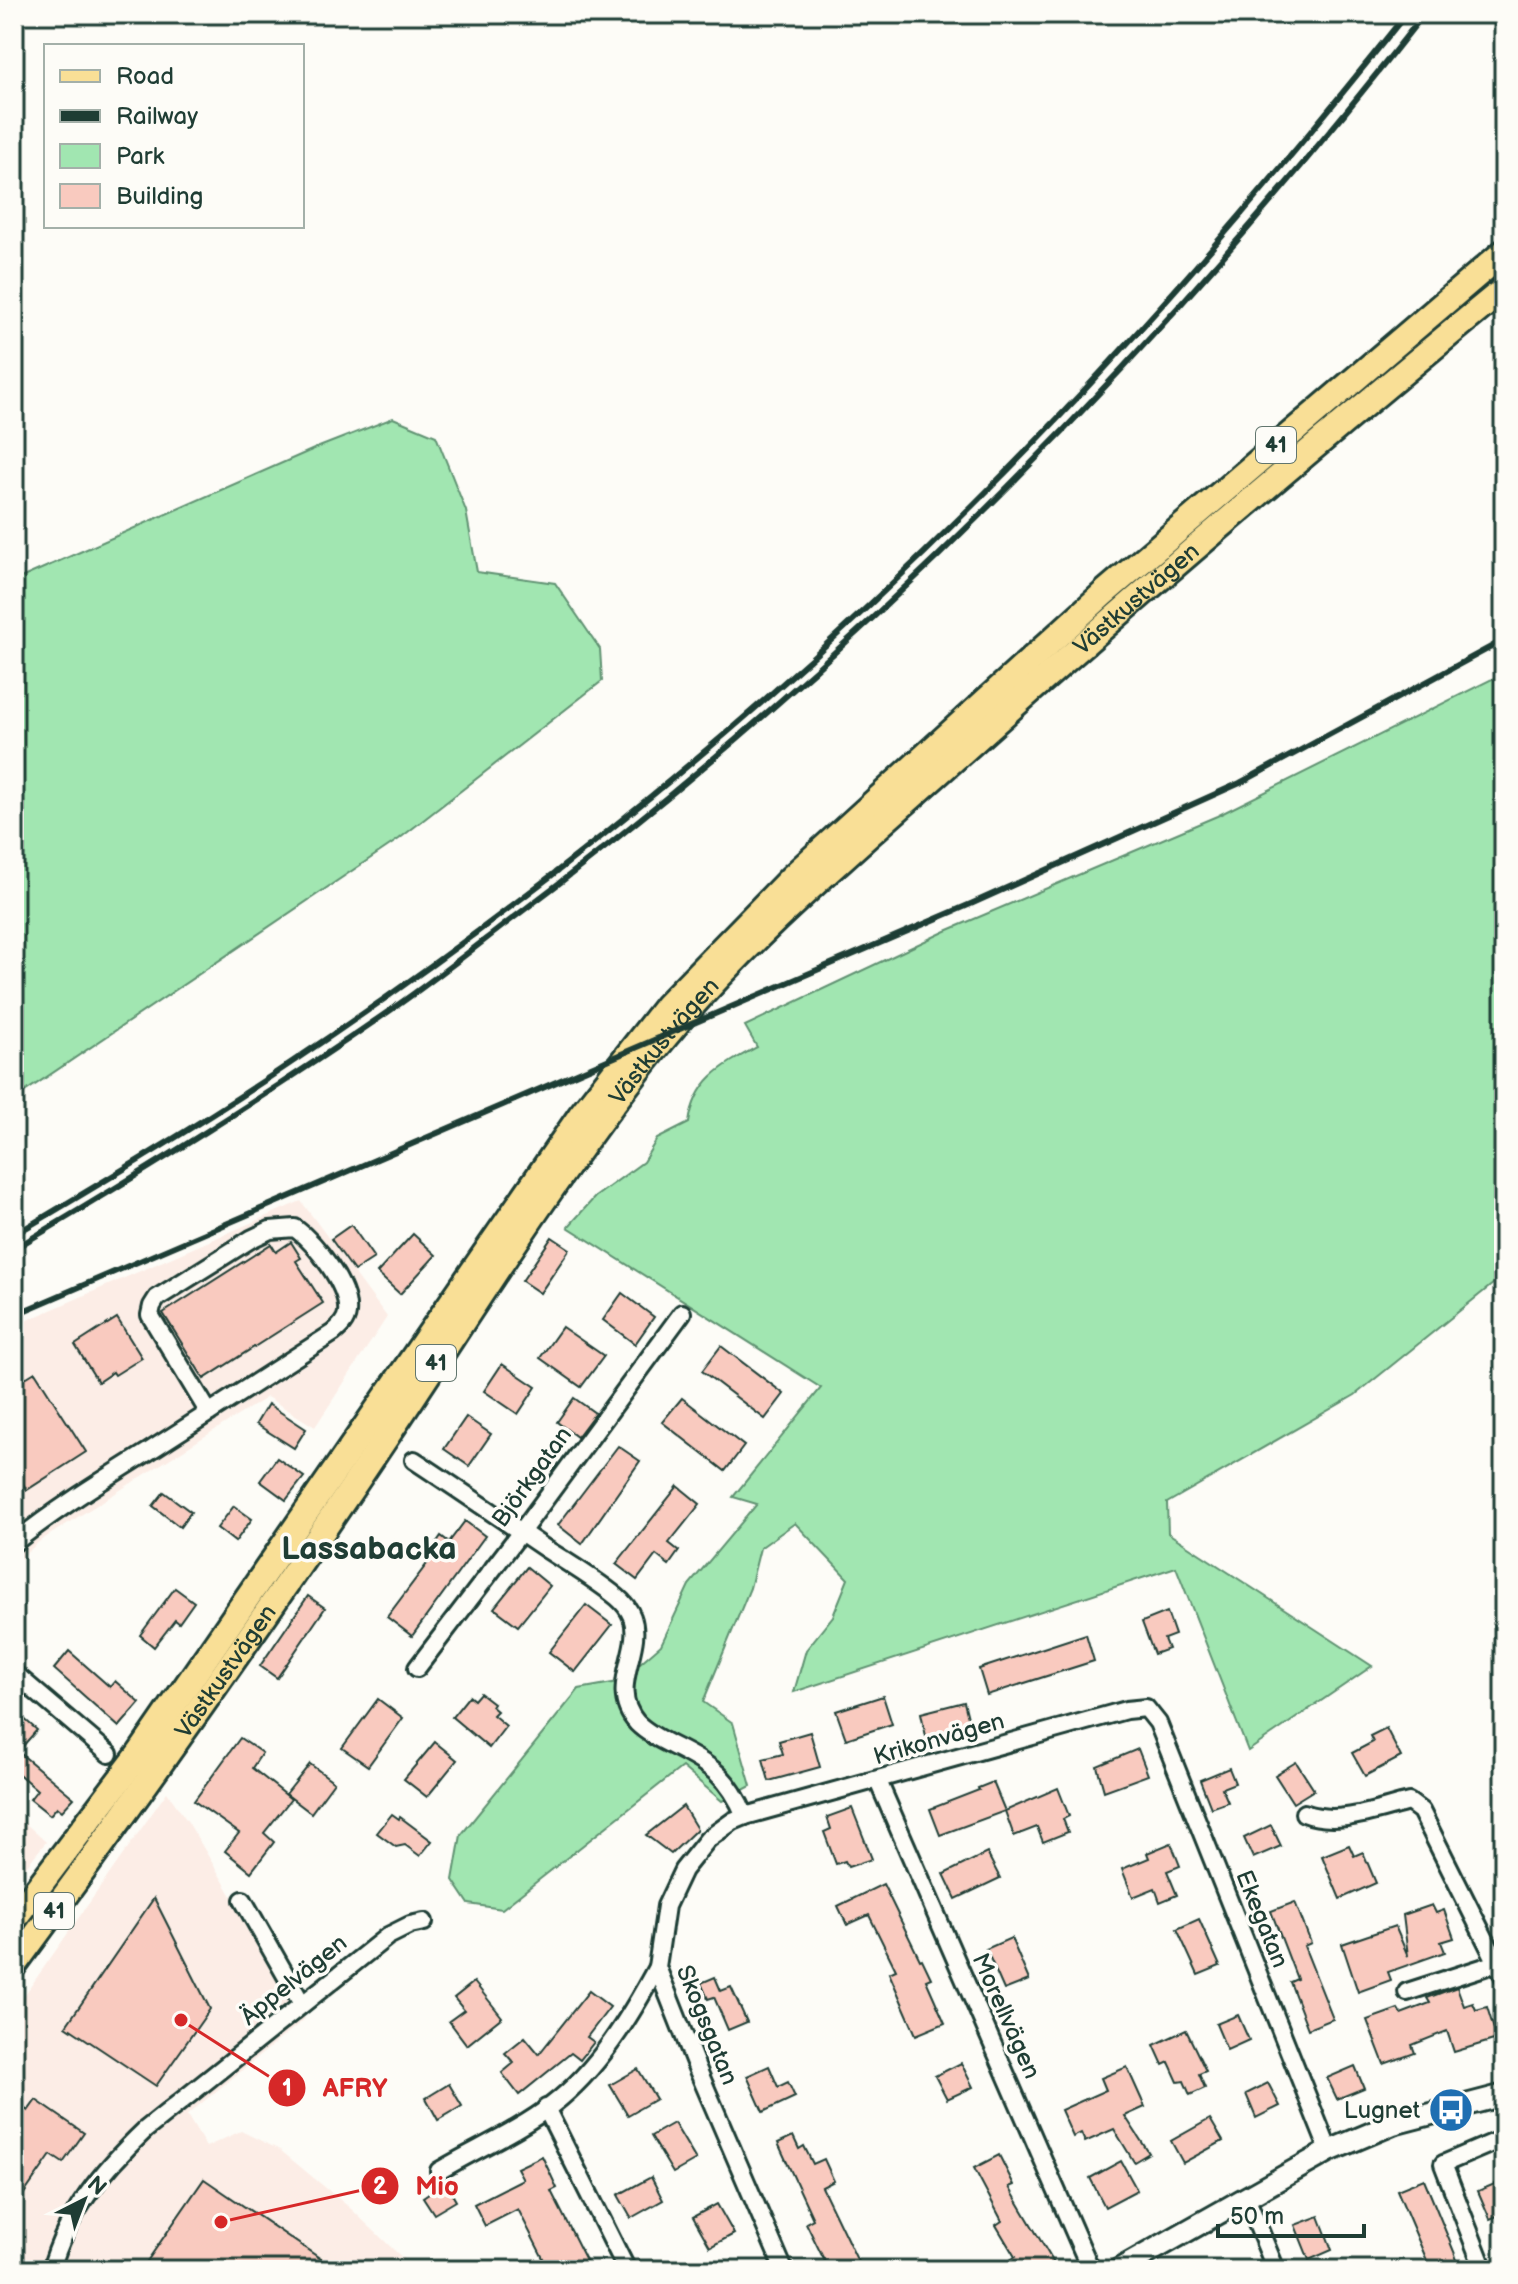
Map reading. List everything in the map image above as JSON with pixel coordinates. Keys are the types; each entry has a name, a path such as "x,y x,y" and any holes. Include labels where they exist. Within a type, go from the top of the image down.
{"main road":[{"name":"Västkustvägen","path":"14,1919 140,1753 547,1162 666,1006 792,877 1072,622 1504,252"},
{"name":"Västkustvägen","path":"14,1965 370,1461 566,1169 667,1035 806,892 1002,715 1238,509 1504,289"}],"street":[{"path":"14,1543 49,1516 209,1413 333,1333 345,1320 345,1293 317,1247 295,1228 270,1230 251,1239 157,1298 152,1306 150,1315 209,1413"},
{"name":"Björkgatan","path":"417,1668 682,1313"},
{"path":"414,1460 626,1606 632,1617 634,1632 624,1685 635,1721 657,1738 720,1774 745,1816"},
{"path":"14,1673 109,1754"},
{"name":"Krikonvägen","path":"745,1816 1126,1710 1146,1708"},
{"name":"Ekegatan","path":"1146,1708 1158,1723 1329,2151"},
{"name":"Morellvägen","path":"878,1781 1091,2270"},
{"path":"1304,1813 1318,1818 1350,1816 1409,1802 1421,1811 1500,1970 1407,1992"},
{"name":"Skogsgatan","path":"745,1816 708,1839 683,1870 666,1906 657,1967 784,2270"},
{"path":"243,1900 302,2004"},
{"name":"Äppelvägen","path":"51,2270 68,2226 83,2201 116,2158 145,2130 388,1936 424,1922"},
{"path":"439,2171 546,2108 600,2059 657,1967"},
{"path":"1118,2270 1329,2151 1393,2124 1504,2095"},
{"path":"546,2108 627,2270"},
{"path":"1484,2270 1443,2164 1504,2138"},
{"path":"1246,2197 1276,2270"}],"shaded area":[{"path":"301,1201 387,1317 315,1427 267,1397 40,1541 14,1564 14,1326"},
{"path":"167,1792 305,2019 187,2115 206,2147 241,2131 280,2150 350,2208 415,2270 14,2270 14,2010"},
{"path":"14,1813 46,1842 14,1881"}],"green space":[{"path":"393,418 436,436 466,511 477,572 555,583 600,649 602,681 399,839 14,1099 14,581 314,449"},
{"path":"1504,673 1504,1275 1355,1395 1167,1503 1168,1533 1372,1666 1248,1751 1176,1567 794,1692 806,1650 833,1616 848,1579 795,1523 760,1548 750,1588 703,1702 733,1723 751,1786 722,1801 682,1767 502,1909 469,1904 453,1880 461,1835 579,1689 618,1682 661,1645 689,1585 757,1504 733,1497 821,1388 568,1227 595,1197 643,1162 657,1139 689,1123 697,1096 712,1076 757,1047 745,1026 946,931 1217,816"}],"building":[{"path":"351,1225 374,1258 354,1271 331,1239"},
{"path":"413,1234 436,1255 400,1294 377,1273"},
{"path":"552,1237 570,1249 540,1293 522,1281"},
{"path":"291,1242 301,1258 296,1261 323,1303 204,1379 163,1313 271,1244 276,1252"},
{"path":"622,1293 654,1317 635,1344 603,1320"},
{"path":"117,1318 142,1358 98,1382 75,1345"},
{"path":"562,1327 604,1356 581,1387 540,1358"},
{"path":"721,1346 784,1394 765,1419 702,1371"},
{"path":"502,1364 536,1387 518,1414 484,1391"},
{"path":"35,1372 86,1452 27,1490 14,1470 14,1385"},
{"path":"574,1398 595,1413 577,1437 557,1422"},
{"path":"682,1398 744,1446 725,1471 662,1422"},
{"path":"268,1404 306,1429 294,1448 256,1424"},
{"path":"466,1417 491,1434 469,1466 444,1449"},
{"path":"618,1446 640,1461 582,1544 558,1525"},
{"path":"277,1458 304,1477 286,1500 260,1481"},
{"path":"678,1486 700,1504 669,1543 679,1551 669,1565 656,1555 637,1580 616,1564"},
{"path":"164,1492 191,1512 180,1527 153,1506"},
{"path":"234,1506 252,1519 235,1542 217,1528"},
{"path":"465,1521 485,1536 412,1636 387,1617 429,1561 425,1559 441,1536 449,1542"},
{"path":"527,1567 550,1586 518,1626 494,1608"},
{"path":"175,1588 194,1602 179,1623 175,1620 154,1647 140,1635"},
{"path":"308,1596 325,1608 277,1678 260,1666"},
{"path":"586,1605 612,1625 575,1672 549,1652"},
{"path":"1167,1612 1175,1635 1164,1639 1168,1649 1154,1654 1142,1622"},
{"path":"1086,1634 1094,1661 987,1695 979,1669"},
{"path":"69,1651 110,1687 115,1681 140,1703 119,1727 54,1669"},
{"path":"480,1693 493,1703 491,1706 497,1711 493,1715 506,1726 489,1748 452,1717 469,1696 474,1700"},
{"path":"883,1696 892,1724 846,1739 836,1711"},
{"path":"378,1699 403,1718 368,1766 342,1748"},
{"path":"964,1702 971,1730 927,1741 921,1713"},
{"path":"14,1710 37,1730 14,1756"},
{"path":"1386,1728 1401,1757 1365,1776 1352,1753 1373,1742 1370,1736"},
{"path":"810,1732 820,1767 769,1781 763,1759 783,1754 779,1741"},
{"path":"240,1738 262,1753 252,1768 291,1799 264,1833 274,1842 251,1872 225,1851 239,1833 194,1801"},
{"path":"435,1742 457,1760 427,1797 404,1779"},
{"path":"1138,1749 1148,1775 1104,1791 1097,1766"},
{"path":"21,1754 74,1798 62,1811 57,1807 50,1815 30,1799 37,1790 14,1770 14,1762"},
{"path":"1296,1762 1314,1790 1293,1803 1275,1775"},
{"path":"310,1764 334,1782 311,1813 286,1794"},
{"path":"1229,1768 1235,1783 1222,1788 1228,1802 1211,1808 1200,1780"},
{"path":"993,1782 1005,1811 940,1835 930,1809"},
{"path":"1058,1788 1069,1816 1063,1819 1068,1832 1043,1842 1037,1827 1014,1836 1005,1811"},
{"path":"683,1806 697,1829 671,1854 646,1835"},
{"path":"852,1808 872,1859 848,1867 845,1861 836,1864 824,1832 831,1829 827,1817"},
{"path":"392,1814 432,1841 420,1856 405,1845 396,1847 377,1833"},
{"path":"1271,1825 1281,1846 1253,1858 1244,1838"},
{"path":"1171,1843 1180,1866 1167,1871 1177,1895 1160,1902 1155,1888 1133,1897 1122,1869 1149,1858 1147,1853"},
{"path":"1349,1845 1354,1856 1363,1852 1376,1883 1340,1899 1322,1856"},
{"path":"987,1853 1000,1878 956,1899 944,1874"},
{"path":"883,1884 931,1978 926,1980 945,2023 916,2035 889,1973 896,1970 869,1915 847,1925 838,1906"},
{"path":"154,1898 210,2009 156,2086 66,2026"},
{"path":"1295,1902 1311,1943 1304,1946 1333,2019 1308,2029 1290,1982 1297,1979 1271,1911"},
{"path":"1432,1905 1436,1913 1444,1910 1454,1938 1441,1942 1445,1952 1388,1972 1391,1980 1358,1992 1342,1944 1395,1926 1408,1956 1403,1915"},
{"path":"1199,1919 1220,1966 1198,1975 1177,1929"},
{"path":"1011,1938 1029,1980 1004,1990 986,1949"},
{"path":"715,1977 721,1991 731,1987 747,2022 728,2030 714,1997 708,1999 701,1983"},
{"path":"474,1982 502,2017 467,2045 449,2021 464,2010 454,1998"},
{"path":"1457,1987 1464,2006 1473,2003 1476,2010 1487,2007 1497,2039 1454,2052 1447,2031 1412,2045 1415,2053 1384,2064 1367,2020 1398,2009 1401,2014 1430,2003 1427,1998"},
{"path":"589,1991 610,2007 587,2037 594,2042 580,2060 571,2053 519,2095 502,2073 514,2063 505,2053 525,2037 539,2054"},
{"path":"1238,2015 1249,2040 1227,2050 1216,2024"},
{"path":"1186,2030 1206,2071 1199,2074 1205,2088 1190,2095 1184,2081 1178,2082 1169,2062 1163,2065 1154,2045"},
{"path":"961,2063 973,2087 947,2099 935,2076"},
{"path":"769,2066 778,2087 788,2082 795,2097 763,2112 747,2076"},
{"path":"1355,2066 1364,2088 1337,2099 1327,2078"},
{"path":"1127,2067 1145,2107 1125,2116 1149,2153 1134,2162 1114,2129 1085,2142 1081,2133 1073,2137 1061,2110 1106,2090 1101,2078"},
{"path":"638,2069 656,2099 628,2115 610,2085"},
{"path":"1268,2083 1280,2106 1256,2118 1246,2094"},
{"path":"449,2084 462,2106 438,2120 426,2098"},
{"path":"36,2100 84,2133 63,2163 51,2155 23,2195 14,2188 14,2101 28,2111"},
{"path":"1210,2119 1223,2141 1183,2163 1171,2141"},
{"path":"674,2123 696,2160 673,2173 651,2136"},
{"path":"793,2136 799,2149 804,2146 813,2164 824,2159 834,2181 822,2187 862,2270 829,2270 806,2223 813,2219 778,2143"},
{"path":"999,2155 1014,2185 1009,2187 1055,2265 1047,2270 993,2270 1015,2257 996,2225 1002,2221 974,2168"},
{"path":"542,2156 557,2188 551,2191 591,2270 549,2270 518,2209 485,2226 474,2204 523,2179 517,2168"},
{"path":"1121,2161 1137,2190 1105,2207 1090,2178"},
{"path":"651,2177 663,2200 631,2218 618,2195"},
{"path":"204,2179 337,2270 141,2270"},
{"path":"1424,2179 1460,2270 1431,2270 1397,2190"},
{"path":"1504,2180 1504,2213 1490,2219 1478,2191"},
{"path":"445,2182 456,2201 434,2214 423,2197"},
{"path":"717,2204 734,2234 710,2247 693,2217"},
{"path":"1319,2216 1332,2250 1309,2260 1295,2225"}],"railway":[{"path":"14,1235 224,1107 385,999 565,865 739,722 906,571 1042,435 1150,319 1255,199 1406,14"},
{"path":"14,1249 246,1107 413,994 632,826 757,721 878,613 994,501 1107,384 1217,264 1322,141 1424,14"},
{"path":"14,1315 973,903 1240,783 1504,640"}],"place":[{"name":"AFRY","path":"181,2020"},
{"name":"Lugnet","path":"1451,2110"},
{"name":"Mio","path":"221,2222"}],"district":[{"name":"Lassabacka","path":"369,1549"}]}
